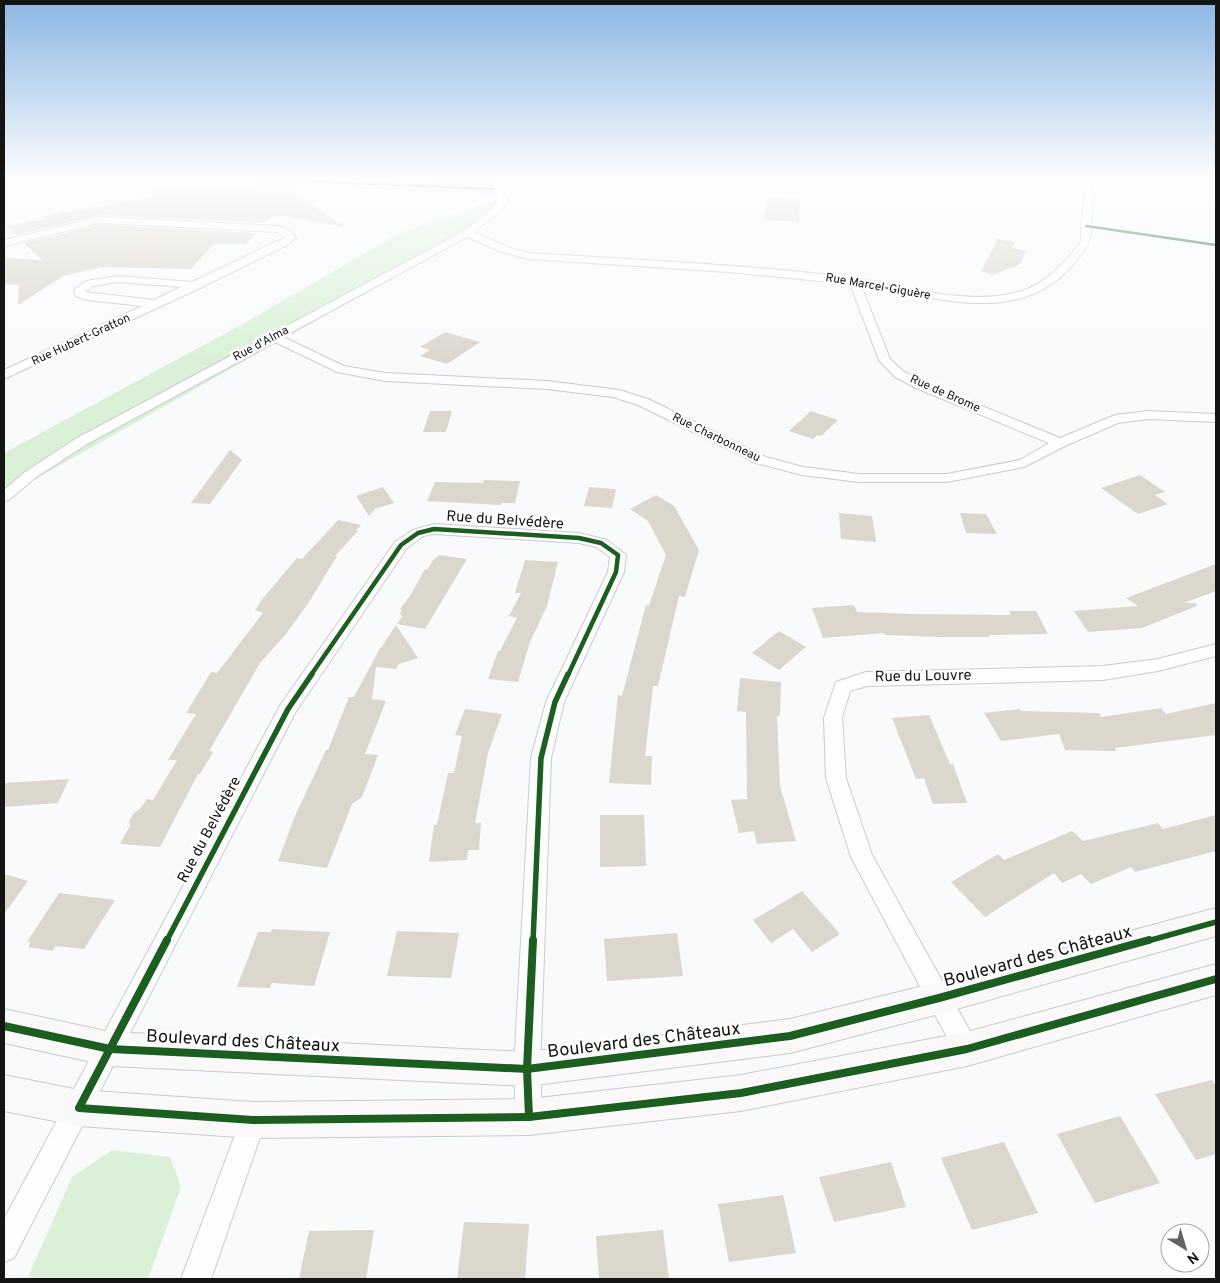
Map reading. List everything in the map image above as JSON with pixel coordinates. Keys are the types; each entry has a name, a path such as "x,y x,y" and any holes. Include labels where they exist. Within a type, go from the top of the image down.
{"street":[{"name":"Rue Hubert-Gratton","path":"4,242 21,238"},
{"name":"Rue Hubert-Gratton","path":"4,375 196,286 291,238"},
{"name":"Rue d'Alma","path":"4,497 30,475 82,441 458,238"},
{"name":"Rue Marcel-Giguère","path":"478,238 506,250 530,256 770,271 854,280 943,298 972,300 1008,298 1037,290 1063,270 1086,242 1086,238"},
{"name":"Rue Hubert-Gratton","path":"158,304 87,297 80,294 79,290 85,285 101,280 118,279 196,286"},
{"name":"Rue de Brome","path":"854,280 885,360 899,374 922,386 1060,443"},
{"name":"Rue Charbonneau","path":"274,337 341,370 385,378 547,385 614,394 643,402 761,460 802,472 859,478 947,478 1024,463 1060,443 1115,419 1148,415 1216,418"},
{"name":"Rue du Belvédère","path":"79,1108 288,709 401,545 418,533 434,529 579,538 601,543 618,555 616,572 555,702 541,758 527,1069 529,1117"},
{"name":"Rue du Louvre","path":"967,1049 862,856 836,778 833,718 842,687 866,679 1103,673 1158,665 1216,650"},
{"name":"Boulevard des Châteaux","path":"4,1026 110,1049 527,1069 790,1036 939,998 1216,922"},
{"path":"4,1093 79,1108 253,1120 529,1117 741,1093 967,1049 1216,979"},
{"path":"4,1248 79,1108"},
{"path":"196,1279 253,1120"}],"green space":[{"path":"391,238 462,238 4,497 4,453 241,325"},
{"path":"112,1150 170,1157 181,1187 148,1279 27,1279 72,1177"}],"building":[{"path":"46,238 252,238 246,244 214,244 191,269 101,267 63,276 18,305 19,285 4,284 4,258 42,260 24,243"},
{"path":"998,239 1015,242 1012,248 1026,251 1020,264 993,275 981,271"},
{"path":"445,332 480,342 447,364 420,356 430,350 420,347"},
{"path":"430,411 452,411 446,432 423,432"},
{"path":"811,411 838,420 821,436 817,435 813,439 789,431"},
{"path":"230,450 242,460 210,504 191,503"},
{"path":"1140,475 1165,492 1155,495 1168,504 1138,514 1101,488"},
{"path":"484,480 520,481 515,503 502,503 500,505 427,501 435,482 483,483"},
{"path":"383,487 394,503 375,509 369,516 356,496"},
{"path":"589,487 616,489 612,508 584,506"},
{"path":"656,495 674,506 699,550 685,597 679,596 658,686 653,686 645,756 652,756 651,785 609,783 618,695 622,696 646,605 649,606 666,555 648,521 630,509"},
{"path":"839,513 872,516 876,542 841,539"},
{"path":"960,513 986,514 997,534 966,533"},
{"path":"338,520 361,525 356,530 358,531 335,556 337,556 309,602 286,634 260,663 209,751 213,752 200,774 198,774 160,847 120,844 130,826 129,821 134,813 140,809 147,799 153,800 177,760 168,760 196,714 186,713 211,672 217,673 263,613 255,610 264,597 297,558 302,559"},
{"path":"439,555 467,559 425,629 397,624 402,616 400,614 402,610 400,609 410,596 425,569 427,570 433,560"},
{"path":"525,560 558,562 547,606 530,642 518,682 488,679 498,651 500,651 517,618 509,616 521,593 515,593"},
{"path":"1216,564 1216,591 1184,603 1196,603 1197,606 1142,628 1088,632 1074,611 1138,606 1126,598"},
{"path":"854,605 857,612 915,614 1011,615 1009,611 1036,611 1048,634 941,637 885,635 884,633 823,638 812,608"},
{"path":"396,625 418,658 399,664 396,669 376,667 372,699 386,701 365,754 378,755 362,797 352,804 327,868 278,861 295,816 326,750 328,750 349,697 354,697 380,648"},
{"path":"779,631 806,647 779,670 752,653"},
{"path":"740,678 781,682 780,716 777,716 780,786 796,841 757,844 754,831 739,833 731,800 747,799 746,712 737,711"},
{"path":"1216,703 1216,735 1115,748 1116,751 1065,750 1059,734 1001,741 984,713 1020,709 1021,711 1099,713 1101,717 1161,708 1166,714"},
{"path":"465,709 502,714 488,753 475,823 481,823 479,850 468,850 467,860 429,862 434,825 437,825 448,773 454,773 462,736 455,735"},
{"path":"929,715 950,764 953,764 967,803 933,804 924,778 916,779 892,718"},
{"path":"69,779 58,803 4,807 4,783"},
{"path":"600,815 644,815 646,866 600,867"},
{"path":"1216,815 1216,851 1135,872 1131,867 1091,884 1081,874 1062,883 1054,873 985,917 951,882 998,854 1004,860 1072,831 1083,841 1158,823 1163,829"},
{"path":"4,874 28,881 4,914"},
{"path":"802,891 840,934 812,952 793,929 771,943 753,920"},
{"path":"59,893 115,900 84,949 56,946 52,951 28,947 31,942 27,942"},
{"path":"272,929 330,932 314,986 272,983 270,988 237,987 258,932 271,932"},
{"path":"397,931 459,933 451,978 387,976"},
{"path":"677,933 683,976 607,981 604,939"},
{"path":"1212,1080 1216,1087 1216,1154 1196,1160 1155,1094"},
{"path":"1120,1116 1160,1183 1095,1203 1057,1134"},
{"path":"1004,1142 1038,1213 972,1230 941,1158"},
{"path":"891,1162 906,1207 834,1222 819,1177"},
{"path":"783,1195 796,1253 729,1262 718,1204"},
{"path":"464,1222 529,1224 525,1279 457,1279"},
{"path":"374,1230 366,1279 299,1279 309,1231"},
{"path":"663,1230 669,1279 599,1279 596,1236"}],"cycle path":[{"path":"1167,238 1216,245"},
{"path":"529,1117 527,1069 541,758 555,702 616,572 618,555 601,543 579,538 434,529 418,533 401,545 288,709 79,1108 253,1120 529,1117 741,1093 967,1049 1216,979"},
{"path":"4,1026 110,1049 527,1069 790,1036 939,998 1216,922"}]}
